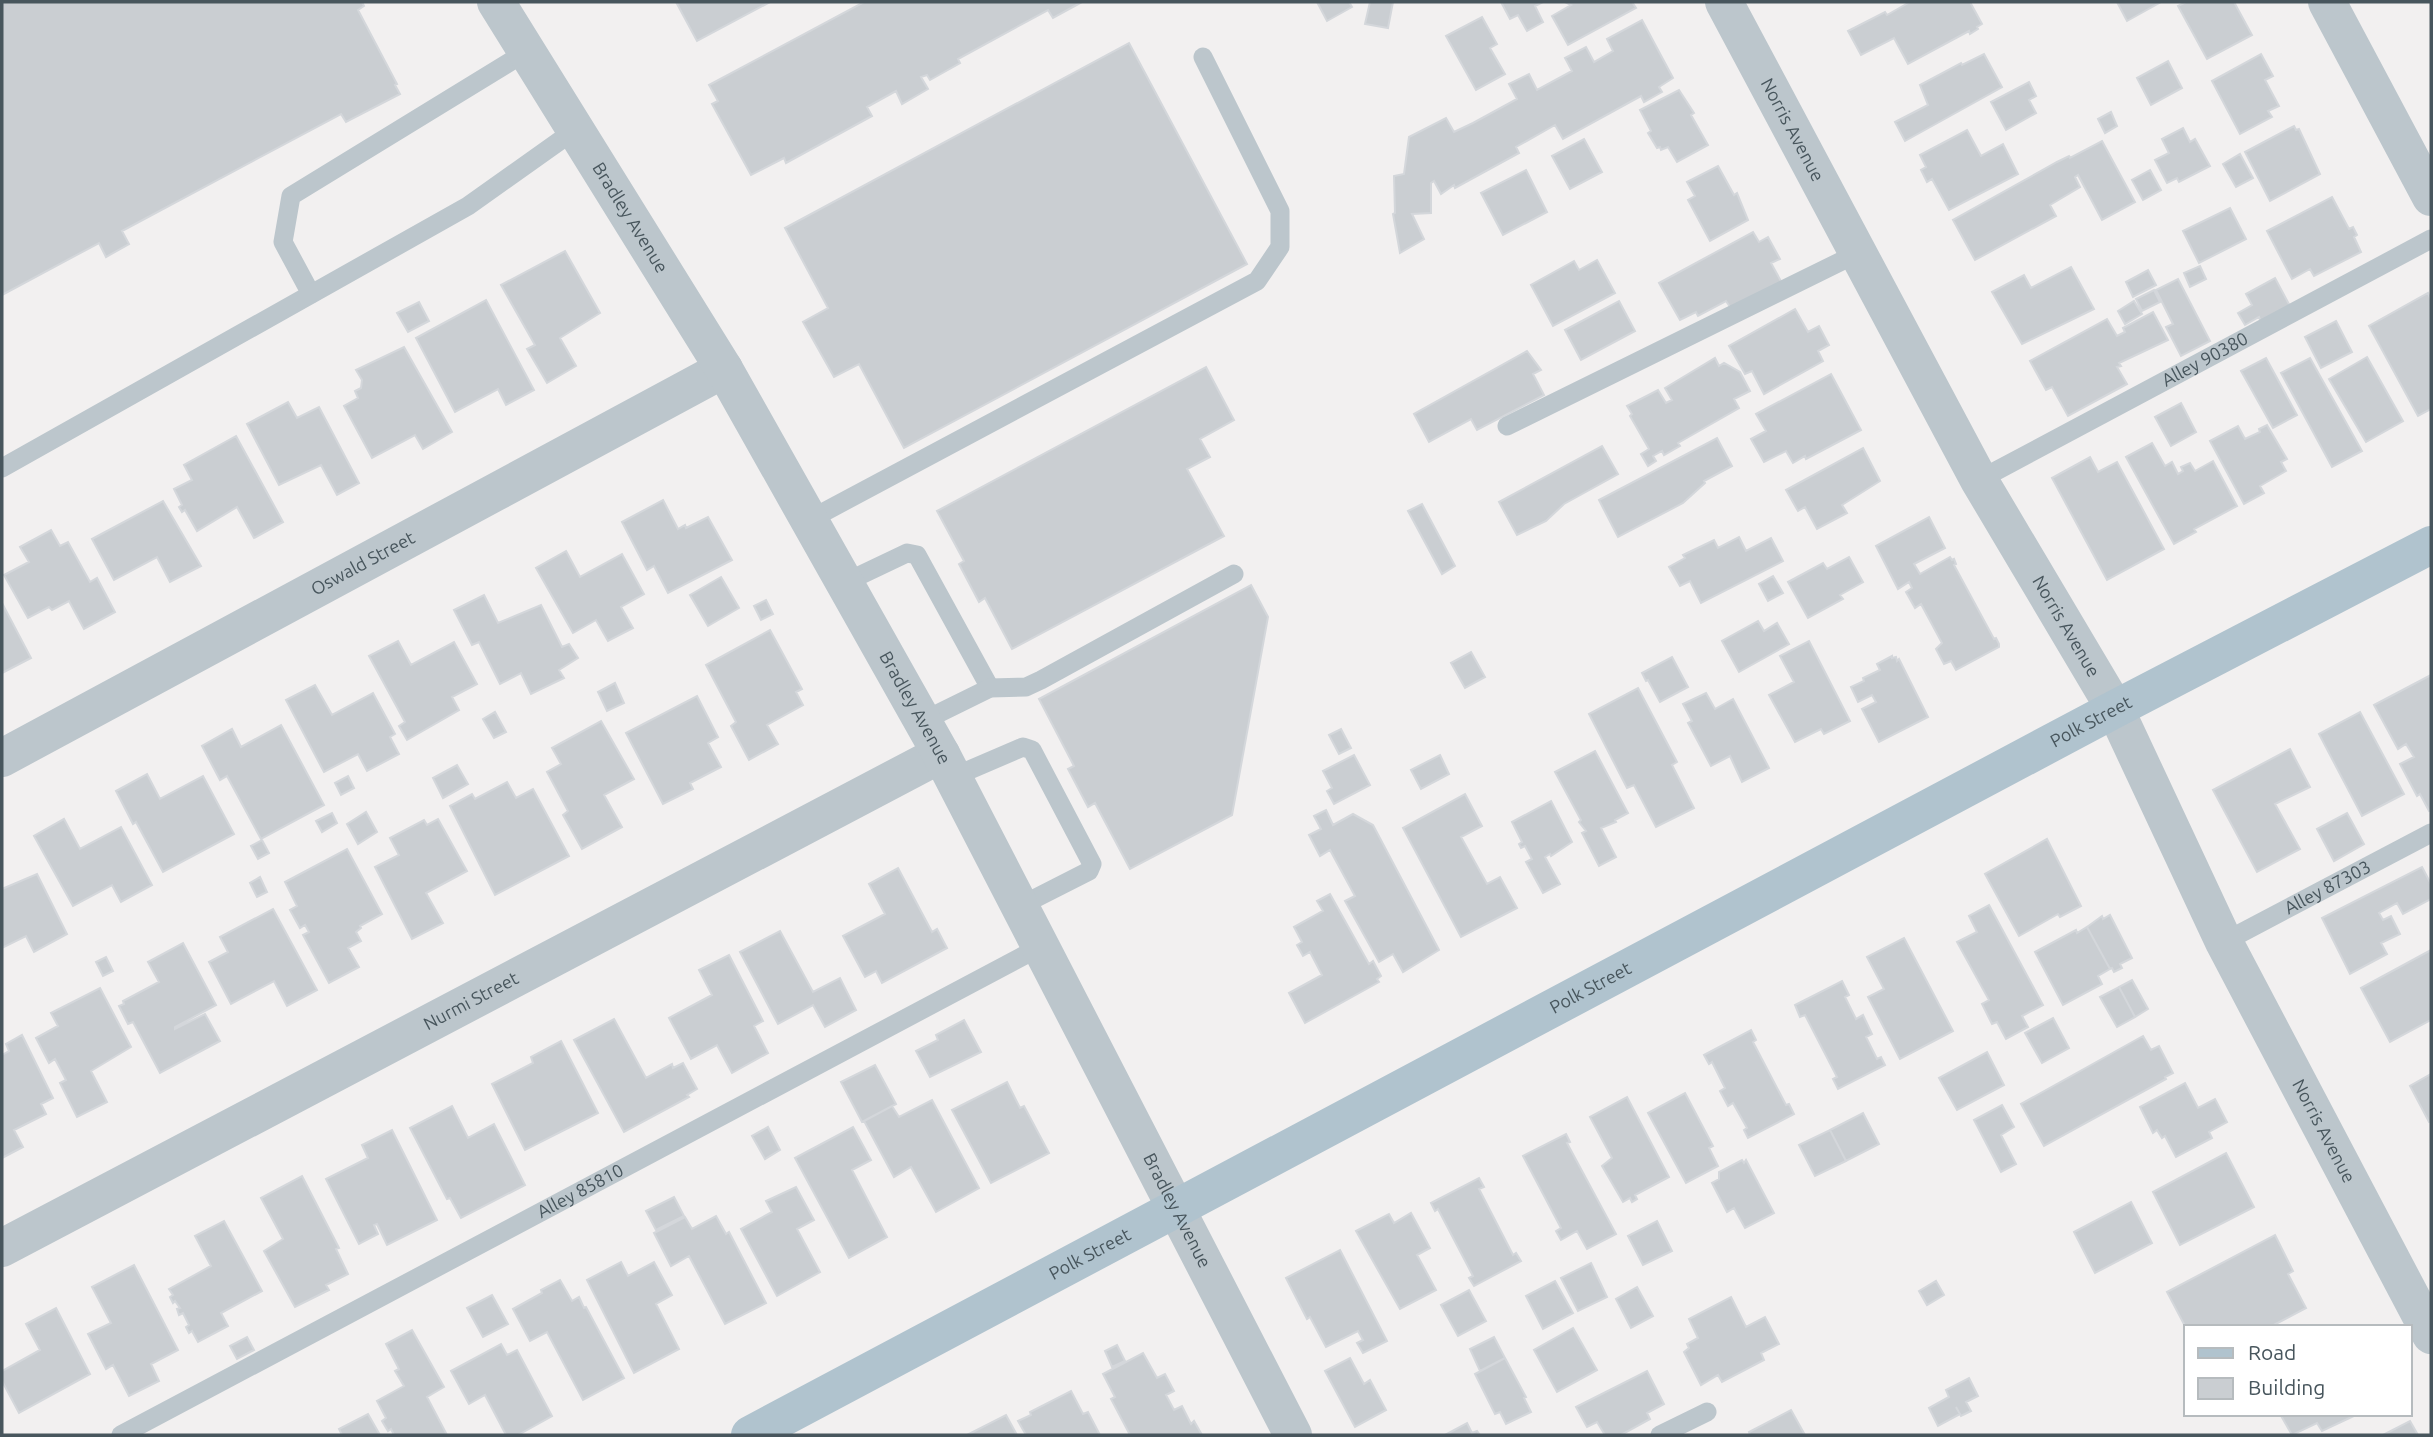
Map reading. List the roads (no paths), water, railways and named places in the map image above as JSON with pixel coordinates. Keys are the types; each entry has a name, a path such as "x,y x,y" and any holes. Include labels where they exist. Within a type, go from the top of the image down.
{"main road":[{"name":"Polk Street","path":"750,1435 2115,709 2431,545"}],"street":[{"name":"Bradley Avenue","path":"496,2 724,369 923,721 1293,1435"},
{"name":"Norris Avenue","path":"1724,2 1979,480 2115,709 2224,943 2431,1335"},
{"path":"2327,2 2431,197"},
{"name":"Oswald Street","path":"2,758 724,369"},
{"name":"Nurmi Street","path":"2,1248 947,765"}],"lane":[{"path":"311,294 283,242 291,196 526,52"},
{"path":"809,520 1257,281 1280,247 1280,211 1203,58"},
{"path":"2,468 468,206 575,131"},
{"name":"Alley 90380","path":"1979,480 2431,239"},
{"path":"1507,426 1858,253"},
{"path":"845,583 906,553 917,555 990,688"},
{"path":"923,721 990,688 1026,687 1041,680 1234,574"},
{"path":"947,765 1023,747 1032,750 1092,864 1089,871 1020,906"},
{"name":"Alley 87303","path":"2224,943 2431,833"},
{"name":"Alley 85810","path":"121,1435 1041,947"},
{"path":"1660,1435 1707,1412"}]}
